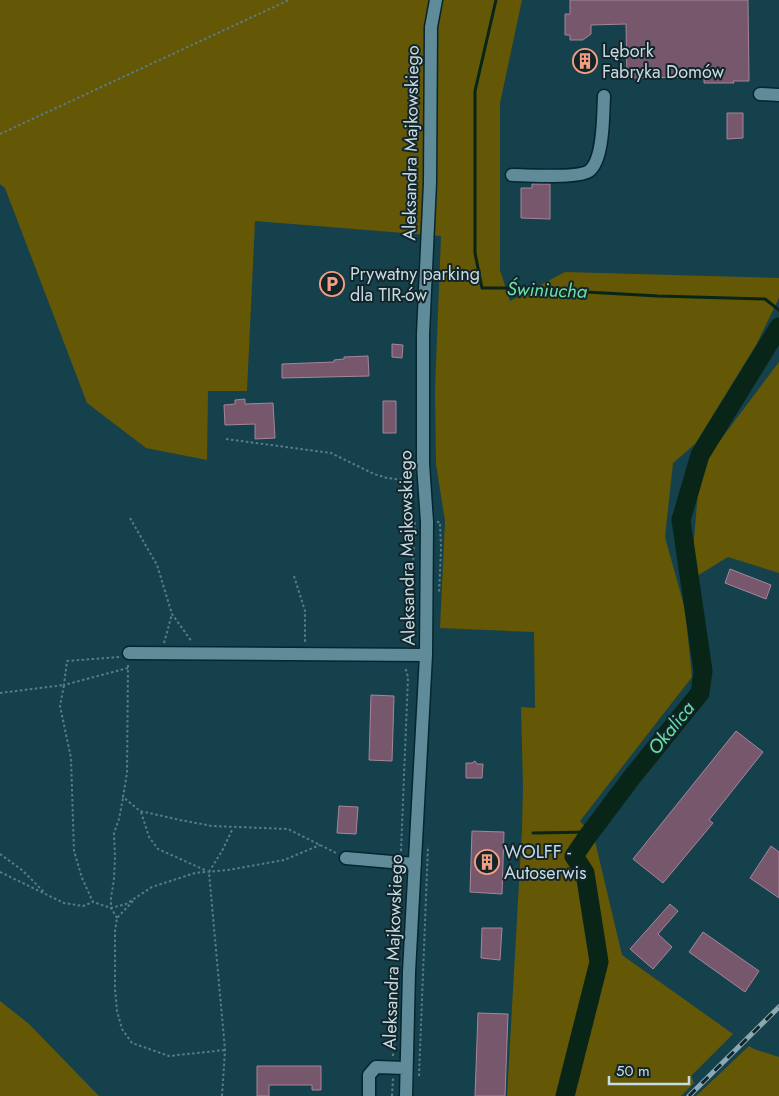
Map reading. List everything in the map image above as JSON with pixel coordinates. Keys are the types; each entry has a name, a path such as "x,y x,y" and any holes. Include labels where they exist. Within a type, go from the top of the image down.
{"street":[{"name":"Aleksandra Majkowskiego","path":"406,1096 409,972 426,655 427,530 424,481 423,334 430,183 431,27 436,0"},
{"path":"760,94 779,95"},
{"path":"512,175 578,175 590,170 597,160 601,141 604,96"},
{"path":"128,655 200,653 426,655"},
{"path":"346,858 415,864"},
{"path":"369,1096 369,1075 376,1067 406,1068"}],"path":[{"path":"0,134 289,0"},
{"path":"226,439 331,453 374,474 387,478 424,481"},
{"path":"130,518 157,565 172,614 200,653"},
{"path":"294,576 305,611 305,654"},
{"path":"161,653 172,614"},
{"path":"93,902 82,878 74,851 71,758 60,706 67,661 128,655 127,773 119,818 114,833 114,879 111,898 111,908 117,918"},
{"path":"0,694 64,685 128,668"},
{"path":"123,797 140,811 212,826 288,829 346,858"},
{"path":"140,811 149,837 158,849 209,872"},
{"path":"222,1096 225,1050 209,872 222,851 233,827"},
{"path":"0,872 64,903 84,906 93,902 111,908 126,904 152,887 194,873 228,870 284,860 320,845"},
{"path":"0,854 22,870 48,895"},
{"path":"138,897 117,918 115,932 117,1011 122,1029 132,1042 170,1056 225,1050"}],"shaded area":[{"path":"0,0 522,0 500,103 500,270 510,301 565,272 779,278 779,298 756,345 695,444 673,463 665,537 685,609 692,677 580,821 594,837 622,955 733,1034 691,1076 694,1083 681,1096 507,1096 522,830 521,707 535,708 534,632 440,628 445,521 436,464 435,390 441,236 255,221 247,391 208,391 207,460 146,448 87,403 5,188 0,184"},
{"path":"779,362 779,573 728,557 697,576 693,552 700,467"},
{"path":"0,1001 29,1024 99,1096 0,1096"},
{"path":"749,1046 779,1057 779,1096 696,1096"}],"building":[{"path":"570,0 748,0 749,81 704,83 704,77 627,78 626,24 591,25 591,34 583,40 570,40 570,35 565,35 565,14 570,14"},
{"name":"Lębork Fabryka Domów","path":"580,53 590,53 590,69 580,69"},
{"path":"727,113 743,113 743,138 727,139"},
{"path":"532,184 550,184 550,219 521,218 521,188 532,188"},
{"path":"392,344 403,345 402,358 392,357"},
{"path":"368,356 369,376 282,378 282,364 334,362 334,360 344,359 344,357"},
{"path":"245,399 245,404 273,403 275,438 255,439 255,424 225,425 224,405 235,404 235,400"},
{"path":"383,401 396,401 396,433 383,433"},
{"path":"730,569 771,585 766,599 725,583"},
{"path":"371,695 394,696 392,761 369,760"},
{"path":"736,731 763,752 709,820 713,823 663,883 633,859"},
{"path":"475,761 477,764 483,764 482,778 466,778 466,763"},
{"path":"339,806 358,807 356,834 337,833"},
{"name":"WOLFF - Autoserwis","path":"472,831 504,832 502,894 470,892"},
{"path":"771,846 779,852 779,898 750,878"},
{"path":"670,904 678,911 658,934 672,947 653,969 630,949"},
{"path":"482,928 502,928 500,960 481,958"},
{"path":"703,932 759,971 745,992 689,952"},
{"path":"478,1013 508,1014 505,1096 475,1096"},
{"path":"257,1066 321,1066 321,1090 312,1090 312,1085 269,1085 269,1096 257,1096"}],"waterway":[{"name":"Świniucha","path":"496,0 475,91 475,253 482,288 765,299 779,310"},
{"name":"Okalica","path":"565,1096 599,962 585,873 574,856 632,777 700,693 703,671 681,520 700,455 779,327"},
{"path":"533,833 590,832"}],"railway":[{"path":"689,1096 779,1007"}],"place":[{"name":"Lębork Fabryka Domów","path":"585,61"},
{"name":"Prywatny parking dla TIR-ów","path":"332,284"},
{"name":"WOLFF - Autoserwis","path":"487,862"}]}
